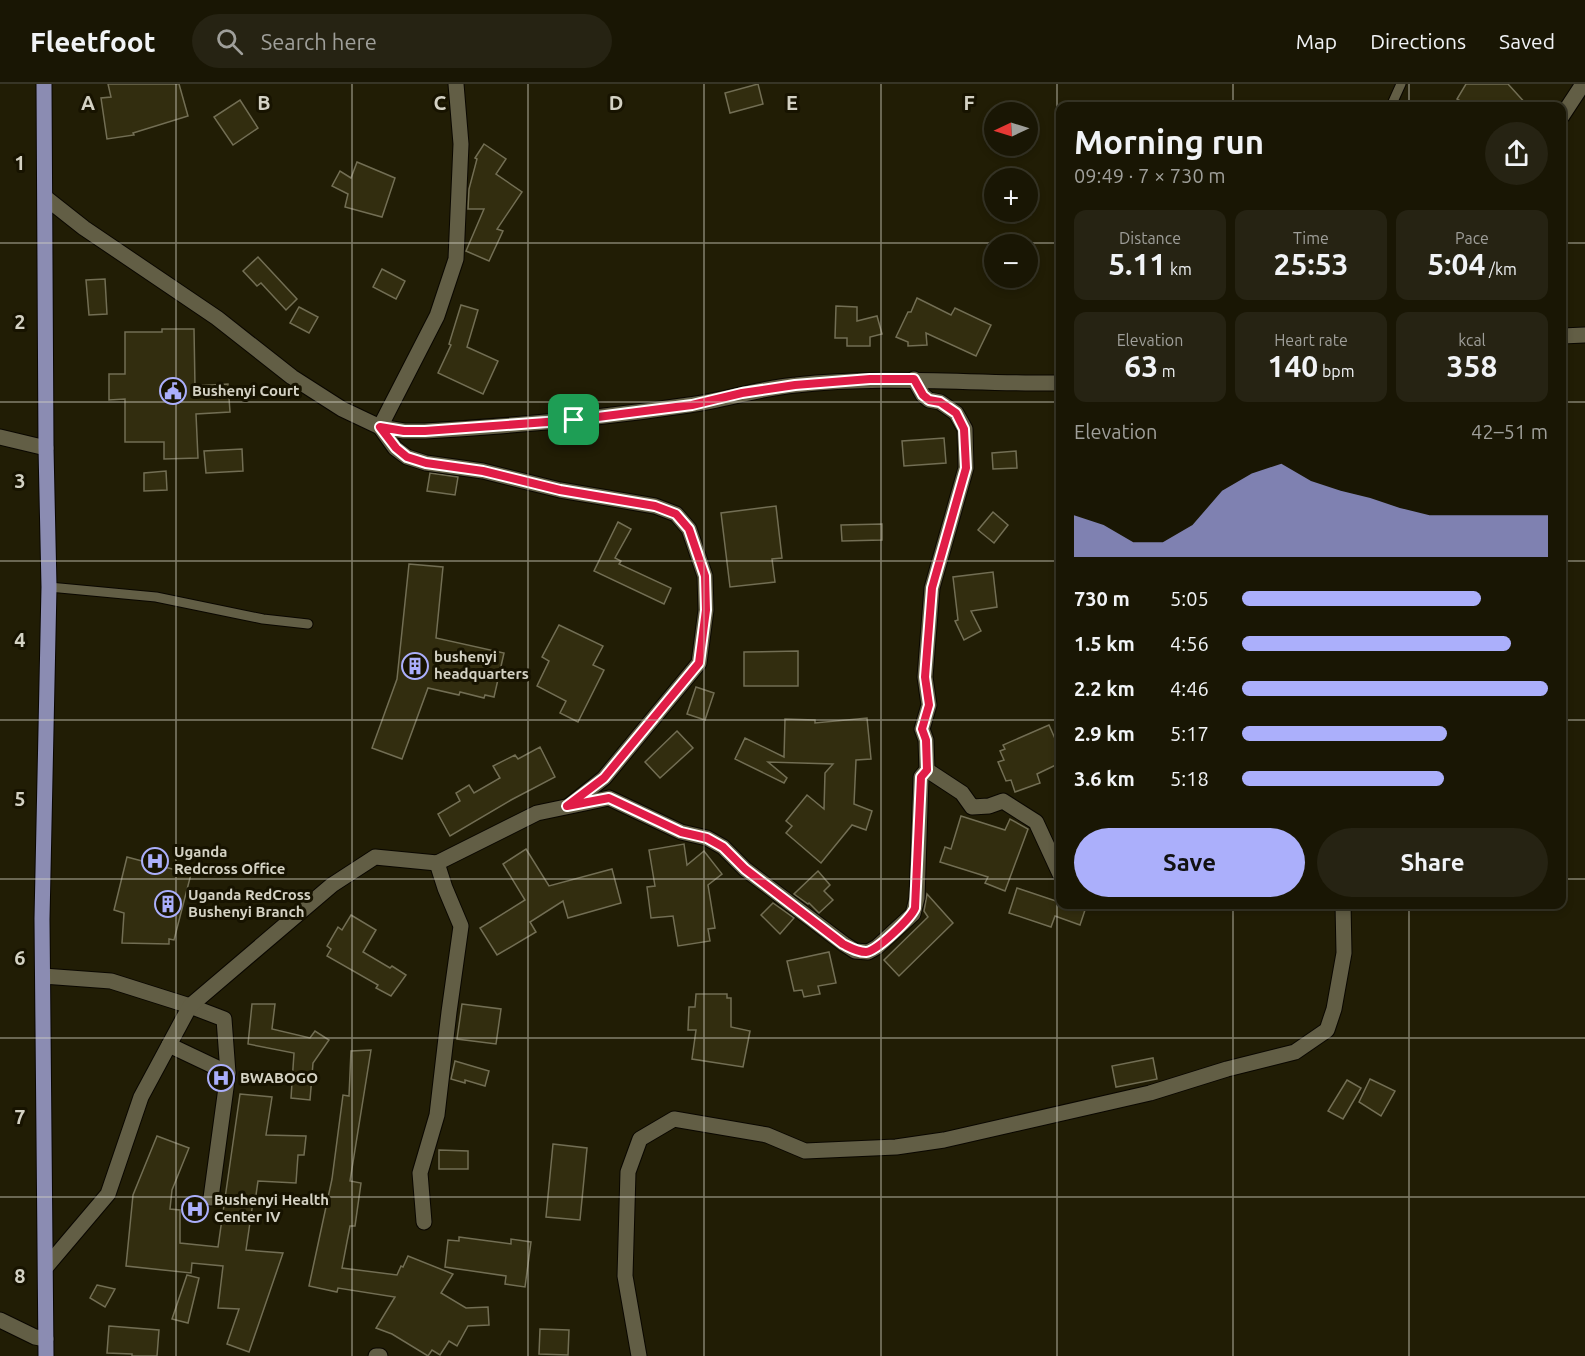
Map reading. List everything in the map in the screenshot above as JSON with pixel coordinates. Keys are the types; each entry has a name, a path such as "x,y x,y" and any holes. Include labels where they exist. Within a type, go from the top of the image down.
{"main road":[{"path":"44,84 49,587 43,907 46,1356"}],"street":[{"path":"380,427 437,316 456,259 460,144 456,84"},
{"path":"1566,110 1583,84"},
{"path":"46,198 84,228 217,318 292,377 342,409 380,427 404,431 425,431 574,420 692,405 742,393 795,385 870,379 1056,383"},
{"path":"1566,336 1585,335"},
{"path":"46,1266 108,1194 141,1097 190,1006 332,885 375,857 437,863 537,813 609,798 681,832 707,838 723,847 745,869 855,951 868,952 877,947 912,914 915,908 921,777 927,770 926,740 922,729 929,705 925,677 932,588 966,468 964,429 956,413 940,402 929,400 923,395 914,379"},
{"path":"380,427 396,448 407,457 426,463 483,471 560,490 655,506 676,514 689,529 705,576 706,610 699,663 604,778 567,806"},
{"path":"0,437 46,448"},
{"path":"927,770 962,793 972,807 989,806 1003,801 1036,822 1056,865"},
{"path":"424,1222 420,1173 438,1115 461,926 437,863"},
{"path":"639,1356 625,1276 625,1224 628,1172 640,1139 674,1119 767,1135 805,1151 896,1147 944,1140 1150,1093 1227,1069 1295,1052 1327,1030 1334,1009 1344,953 1343,909"},
{"path":"43,976 111,981 224,1019 228,1073 211,1198"},
{"path":"169,1044 228,1073"},
{"path":"0,1320 35,1337 46,1339"},
{"path":"376,1356 381,1356"}],"lane":[{"path":"1393,102 1401,84"},
{"path":"49,587 156,597 263,619 308,624"}],"building":[{"path":"108,84 179,84 188,116 133,133 134,135 107,139 101,98 111,97"},
{"path":"758,84 763,104 730,113 725,93"},
{"path":"1466,84 1508,84 1524,102 1462,102 1457,99"},
{"path":"240,100 258,128 233,145 214,117"},
{"path":"484,144 506,159 496,174 522,192 497,229 503,231 489,261 466,251 484,209 468,209 469,189 477,159 475,158"},
{"path":"357,162 395,178 382,217 345,207 348,194 332,186 340,171 351,178"},
{"path":"258,257 297,299 286,310 261,283 257,286 243,271"},
{"path":"382,269 405,281 396,299 373,287"},
{"path":"105,279 107,314 89,315 86,280"},
{"path":"917,298 951,315 955,308 991,325 976,356 926,333 927,345 908,346 908,342 896,337"},
{"path":"461,305 478,310 467,347 498,361 483,394 438,373 451,345 449,344"},
{"path":"836,306 857,307 857,321 877,316 882,334 870,337 870,346 847,346 847,338 835,338"},
{"path":"299,307 318,317 309,333 290,323"},
{"path":"162,329 194,329 195,386 228,384 230,412 196,414 198,458 164,459 164,442 125,442 125,399 109,400 109,374 125,374 125,332 162,332"},
{"path":"944,438 946,463 904,466 902,441"},
{"path":"242,449 243,471 206,473 204,451"},
{"path":"1016,451 1017,468 993,469 992,453"},
{"path":"166,471 167,490 144,491 144,473"},
{"path":"430,473 458,477 455,495 427,491"},
{"path":"776,506 782,558 772,559 775,582 730,587 721,513"},
{"path":"993,512 1008,525 994,543 978,530"},
{"path":"618,522 631,529 615,558 621,561 619,564 671,588 664,604 594,571"},
{"path":"882,524 882,540 842,541 841,525"},
{"name":"bushenyi headquarters","path":"409,564 443,567 436,638 504,653 494,697 485,695 484,698 460,692 459,695 428,688 402,759 372,748 397,679"},
{"path":"993,572 997,607 971,611 981,631 964,640 955,621 958,620 953,577"},
{"path":"559,625 603,646 593,665 604,670 578,722 560,713 566,701 537,686 549,661 542,657"},
{"path":"798,651 798,686 744,686 744,652"},
{"path":"696,687 714,693 705,720 687,714"},
{"path":"867,718 871,759 856,760 854,804 872,811 866,830 852,825 821,863 786,833 792,826 786,821 807,795 824,809 825,773 833,764 768,762 787,778 784,783 735,759 745,738 784,757 785,719 815,720 815,723"},
{"path":"1049,725 1056,741 1056,765 1037,774 1040,783 1015,792 1011,780 1006,781 998,762 1004,760 1000,751 1005,749 1003,745"},
{"path":"677,731 693,748 660,778 645,762"},
{"path":"540,747 555,777 450,836 438,814 460,801 456,793 469,785 474,793 500,778 493,766 515,755 518,759"},
{"path":"961,816 1005,830 1010,819 1028,829 1005,891 985,883 988,877 940,862 945,847 951,849"},
{"path":"684,844 687,865 704,851 722,874 708,885 715,928 708,929 710,941 678,946 673,916 651,918 647,887 655,886 649,850"},
{"path":"526,849 549,886 612,869 621,903 568,918 563,901 530,922 536,932 497,955 480,928 525,900 503,864"},
{"name":"Uganda RedCross Bushenyi Branch","path":"127,857 191,874 174,940 169,939 169,944 122,943 124,913 114,910"},
{"path":"818,871 830,885 824,891 833,900 819,913 809,903 794,894"},
{"path":"1017,888 1056,901 1056,909 1085,909 1080,925 1055,916 1051,927 1009,913"},
{"path":"927,894 953,923 899,976 884,960 928,917 924,911"},
{"path":"773,903 794,918 780,934 761,915"},
{"path":"351,915 376,930 363,952 406,975 391,996 376,988 378,985 327,956 331,949 327,946 338,927 342,930"},
{"path":"829,952 836,983 818,986 820,994 804,997 802,990 794,991 787,961"},
{"path":"696,994 727,994 727,998 731,998 731,1027 750,1031 743,1067 692,1059 696,1030 688,1030 689,1007 695,1007"},
{"path":"252,1004 275,1004 272,1029 310,1038 315,1031 329,1040 313,1063 310,1100 291,1098 294,1053 248,1044"},
{"path":"462,1004 501,1009 496,1044 457,1039"},
{"path":"371,1050 350,1181 361,1183 355,1226 350,1226 342,1268 397,1275 408,1256 453,1274 441,1293 466,1308 488,1307 489,1325 468,1326 457,1346 449,1341 440,1355 432,1350 428,1356 392,1334 376,1328 395,1297 338,1288 337,1292 309,1286 332,1179 343,1095 349,1096 351,1051"},
{"path":"1153,1058 1157,1079 1116,1087 1112,1066"},
{"path":"455,1061 489,1071 485,1086 465,1080 465,1083 451,1079"},
{"path":"1370,1079 1395,1091 1381,1116 1359,1102"},
{"path":"1347,1080 1361,1088 1343,1119 1328,1111"},
{"path":"240,1094 272,1097 266,1135 306,1136 304,1155 298,1155 296,1183 258,1181 256,1195 254,1195 246,1250 283,1253 249,1352 227,1344 239,1309 218,1308 223,1266 192,1263 191,1273 126,1266 133,1195 157,1136 189,1148 172,1190 170,1209 180,1210 180,1243 218,1247"},
{"path":"553,1144 587,1148 580,1220 546,1217"},
{"path":"439,1150 468,1151 468,1169 439,1169"},
{"path":"459,1237 511,1244 511,1239 531,1242 525,1287 505,1284 506,1276 445,1267 448,1240 459,1241"},
{"path":"187,1275 199,1278 188,1323 172,1319"},
{"path":"97,1285 115,1289 105,1307 90,1298"},
{"path":"109,1326 159,1330 157,1356 107,1353"},
{"path":"540,1329 569,1330 568,1355 539,1354"}],"place":[{"name":"Bushenyi Court","path":"173,391"},
{"name":"bushenyi headquarters","path":"415,666"},
{"name":"Uganda Redcross Office","path":"155,861"},
{"name":"Uganda RedCross Bushenyi Branch","path":"168,904"},
{"name":"BWABOGO","path":"221,1078"},
{"name":"Bushenyi Health Center IV","path":"195,1209"}],"route":[{"path":"870,379 914,379 923,395 929,400 940,402 956,413 964,429 966,468 932,588 925,677 929,705 922,729 926,740 927,770 921,777 917,898 912,914 877,947 868,952 855,951 843,944 745,869 723,847 707,838 681,832 609,798 567,806 604,778 699,663 706,610 705,576 689,529 676,514 655,506 560,490 483,471 426,463 407,457 396,448 380,427 404,431 425,431 574,420 692,405 742,393 795,385 870,379"}]}
